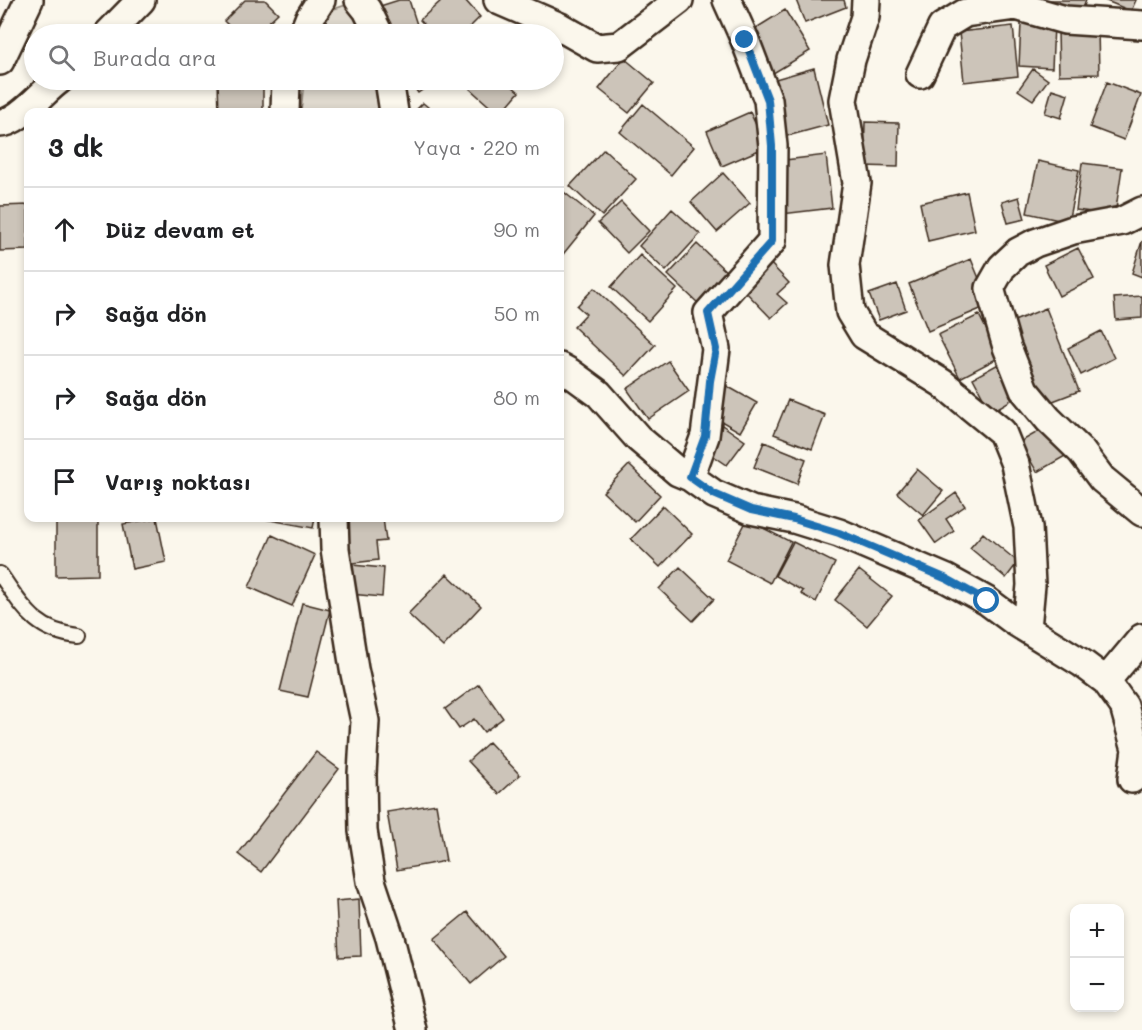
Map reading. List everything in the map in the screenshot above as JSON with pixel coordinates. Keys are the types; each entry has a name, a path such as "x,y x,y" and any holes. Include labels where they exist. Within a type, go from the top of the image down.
{"street":[{"path":"0,61 29,0"},
{"path":"118,24 141,0"},
{"path":"307,24 321,0"},
{"path":"359,0 374,24"},
{"path":"498,0 553,24"},
{"path":"564,29 597,48 619,46 679,0"},
{"path":"690,477 705,436 710,381 716,349 708,313 772,241 772,146 768,100 727,0"},
{"path":"866,0 865,17 851,60 843,100 856,183 845,265 850,312 864,335 942,383 1002,432 1014,464 1028,527 1031,585 1027,628"},
{"path":"920,74 942,27 965,13 1016,6 1065,20 1142,25"},
{"path":"27,108 46,90"},
{"path":"285,108 286,90"},
{"path":"391,90 393,108"},
{"path":"0,123 13,121 24,111"},
{"path":"1142,211 1122,221 1073,230 1035,243 1018,252 1002,267 990,288 1007,347 1024,390 1081,451 1101,479 1142,512"},
{"path":"564,370 599,394 638,438 678,472 690,477 714,494 751,510 794,519 839,533 947,579 987,601 1073,656 1106,681 1124,706 1136,749 1132,778"},
{"path":"334,522 335,549 354,669 365,721 363,820 370,881 390,938 413,1030"},
{"path":"1106,681 1142,638"}],"lane":[{"path":"0,574 23,608 39,623 63,634 79,636"}],"shaded area":[{"path":"352,3 360,24 324,24 334,9"},
{"path":"303,90 378,90 381,108 301,108"}],"building":[{"path":"245,0 265,0 278,13 266,24 227,24 224,21"},
{"path":"399,0 409,0 417,24 383,24 377,7"},
{"path":"442,0 465,0 480,17 473,24 424,24 420,20"},
{"path":"796,0 844,0 846,7 805,23"},
{"path":"1037,0 1086,0 1081,15"},
{"path":"1104,0 1136,0 1131,11"},
{"path":"785,10 810,51 770,75 745,35"},
{"path":"1021,23 1054,25 1052,68 1019,66"},
{"path":"1013,26 1018,76 964,82 959,32"},
{"path":"1098,30 1099,74 1059,75 1058,31"},
{"path":"624,58 654,83 629,113 599,89"},
{"path":"814,68 828,125 787,136 772,80"},
{"path":"1033,69 1048,80 1033,100 1018,90"},
{"path":"1107,82 1141,95 1124,140 1090,127"},
{"path":"1052,89 1068,94 1061,118 1045,113"},
{"path":"218,90 263,90 263,108 219,108"},
{"path":"471,90 517,90 519,92 505,108 491,108"},
{"path":"423,103 429,108 418,108"},
{"path":"643,104 694,147 671,175 620,132"},
{"path":"750,112 766,147 722,166 707,131"},
{"path":"865,122 899,123 898,167 864,166"},
{"path":"604,149 636,179 602,216 570,186"},
{"path":"826,155 832,208 782,214 777,161"},
{"path":"1038,161 1079,170 1068,222 1027,213"},
{"path":"1082,163 1122,168 1115,215 1076,210"},
{"path":"723,173 750,203 717,232 691,202"},
{"path":"564,192 594,216 564,253"},
{"path":"967,192 975,230 928,241 920,203"},
{"path":"1019,197 1025,219 1008,223 1002,202"},
{"path":"621,202 649,231 627,253 598,223"},
{"path":"24,205 24,250 0,251 0,206"},
{"path":"672,209 700,234 666,271 639,246"},
{"path":"1142,241 1142,277 1132,273"},
{"path":"697,244 729,274 700,305 668,275"},
{"path":"1078,248 1094,279 1059,296 1044,265"},
{"path":"640,255 677,289 648,321 611,287"},
{"path":"971,259 990,305 928,331 909,284"},
{"path":"769,262 789,283 777,294 787,303 771,318 742,288"},
{"path":"897,284 906,310 879,320 869,294"},
{"path":"594,288 655,345 626,376 574,327 586,314 577,306"},
{"path":"1142,296 1142,318 1116,320 1114,298"},
{"path":"1046,308 1079,391 1040,406 1007,324"},
{"path":"979,315 1000,357 960,378 938,335"},
{"path":"1101,331 1114,358 1081,375 1068,348"},
{"path":"668,361 689,391 648,419 627,389"},
{"path":"1002,362 1020,395 991,412 973,378"},
{"path":"725,385 757,403 740,432 709,414"},
{"path":"788,400 825,415 812,449 774,434"},
{"path":"722,425 745,441 727,465 705,450"},
{"path":"1050,425 1067,455 1037,472 1020,442"},
{"path":"764,442 806,459 797,484 754,467"},
{"path":"629,465 660,495 635,522 603,492"},
{"path":"917,469 943,491 923,515 897,493"},
{"path":"956,493 965,506 946,519 954,531 936,544 919,520"},
{"path":"663,506 692,534 660,567 631,539"},
{"path":"747,520 791,542 770,583 726,560"},
{"path":"56,522 98,522 98,575 56,576"},
{"path":"158,522 166,562 132,569 123,524"},
{"path":"280,522 314,522 313,528"},
{"path":"340,522 384,522 386,541 376,542 378,560 345,564"},
{"path":"983,533 1018,562 1006,578 970,548"},
{"path":"272,535 315,555 292,606 249,587"},
{"path":"793,542 835,563 816,602 801,594 803,591 775,576"},
{"path":"352,565 384,568 382,597 350,594"},
{"path":"680,567 714,599 693,621 659,589"},
{"path":"859,570 892,596 867,626 835,600"},
{"path":"447,574 481,606 443,647 408,614"},
{"path":"302,603 330,610 308,697 280,691"},
{"path":"479,684 503,718 484,732 474,719 459,729 445,709"},
{"path":"489,742 520,775 499,794 468,761"},
{"path":"316,752 339,769 261,872 238,854"},
{"path":"436,804 446,861 397,870 387,812"},
{"path":"359,899 361,956 339,957 336,901"},
{"path":"467,912 504,956 471,984 434,939"}],"route":[{"path":"745,40 768,100 772,146 772,241 708,313 716,349 710,381 705,436 690,477 714,494 751,510 794,519 839,533 947,579 987,601"}]}
